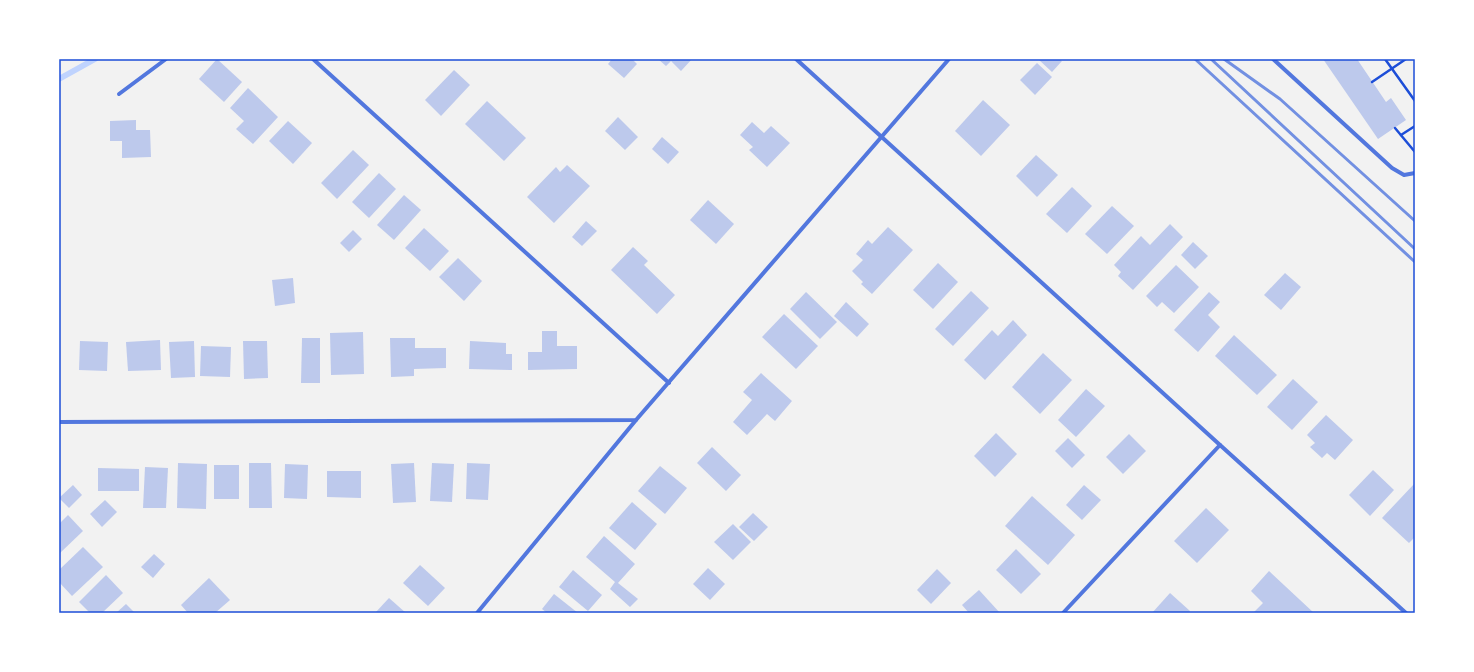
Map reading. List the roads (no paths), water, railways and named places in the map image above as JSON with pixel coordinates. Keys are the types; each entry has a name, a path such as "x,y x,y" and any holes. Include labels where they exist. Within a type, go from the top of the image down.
{"street":[{"path":"119,94 166,59"},
{"path":"314,59 669,383"},
{"path":"796,59 1406,613"},
{"path":"477,613 636,420 787,244 949,59"},
{"path":"1272,59 1392,168 1404,175 1415,173"},
{"path":"59,422 636,420"},
{"path":"1063,613 1220,445"}],"waterway":[{"path":"59,79 95,59"}],"railway":[{"path":"1195,59 1415,262"},
{"path":"1211,59 1415,249"},
{"path":"1224,59 1280,99 1415,221"}]}
